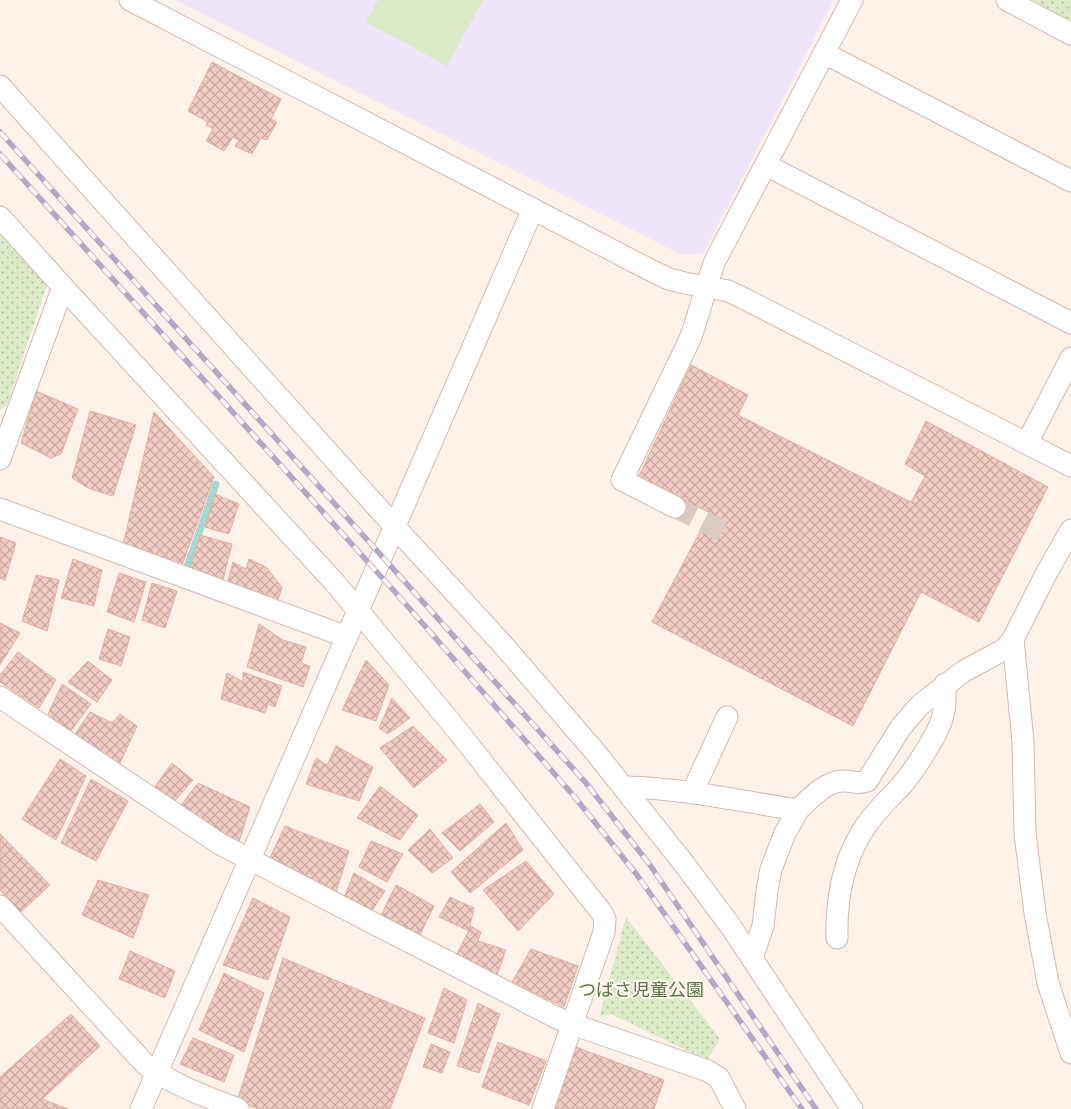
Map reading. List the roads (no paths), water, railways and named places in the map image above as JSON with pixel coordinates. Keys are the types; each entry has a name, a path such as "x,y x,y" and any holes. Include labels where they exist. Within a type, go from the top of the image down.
{"street":[{"path":"130,0 669,279 737,294 1071,466"},
{"path":"675,507 622,480 690,339 716,259 852,0"},
{"path":"1007,0 1071,34"},
{"path":"824,53 1071,181"},
{"path":"0,86 504,646 624,787 685,865 752,958 852,1109"},
{"path":"766,165 1071,323"},
{"path":"141,1109 533,209"},
{"path":"0,217 336,584 457,730 602,913 605,920 604,932 543,1109"},
{"path":"0,459 6,422 63,287"},
{"path":"1027,443 1071,358"},
{"path":"0,509 347,637"},
{"path":"752,958 763,926 771,869 785,833 798,810 815,794 834,783 843,781 860,784 867,782 906,719 920,705 964,671 1005,649 1013,639 1046,574 1071,531"},
{"path":"1013,639 1023,742 1025,834 1035,913 1048,983 1071,1052"},
{"path":"837,938 837,903 850,854 866,825 909,776 936,732 944,714 945,684"},
{"path":"0,698 220,844 572,1024 708,1071 719,1078 735,1109"},
{"path":"692,793 727,717"},
{"path":"624,787 692,793 798,810"},
{"path":"0,906 135,1054 157,1073 179,1086 238,1109"}],"waterway":[{"path":"186,570 216,484"}],"tunnel":[{"path":"675,507 728,534"}],"railway":[{"path":"0,132 586,783 650,865 816,1109"},
{"path":"0,154 395,592 573,795 637,875 802,1109"}],"park label":[{"name":"つばさ児童公園","path":"641,990"}]}
